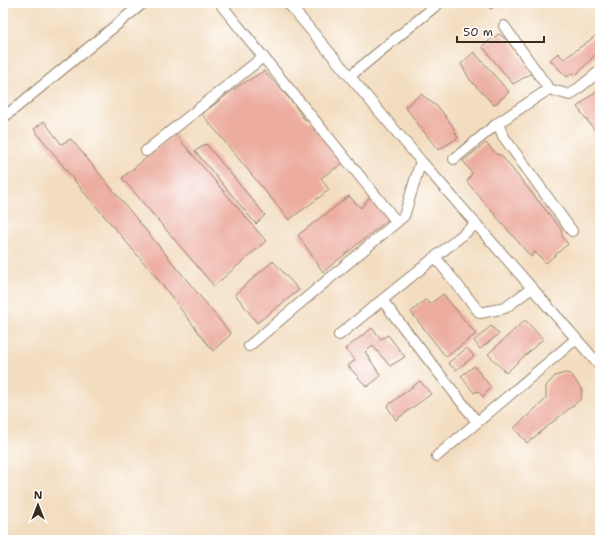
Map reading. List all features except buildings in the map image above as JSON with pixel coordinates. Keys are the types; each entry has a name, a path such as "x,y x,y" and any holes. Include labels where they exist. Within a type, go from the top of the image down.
{"street":[{"path":"3,118 143,3"},
{"path":"226,3 222,6 397,222"},
{"path":"288,3 421,161 600,366"},
{"path":"350,76 439,3"},
{"path":"504,26 549,89 570,95 600,71"},
{"path":"146,151 263,57"},
{"path":"454,159 498,123 549,89"},
{"path":"498,123 502,136 572,231"},
{"path":"249,346 404,216 421,161"},
{"path":"339,335 476,224"},
{"path":"435,257 480,313 505,308 532,288"},
{"path":"382,300 477,422"},
{"path":"437,456 576,339"}]}
